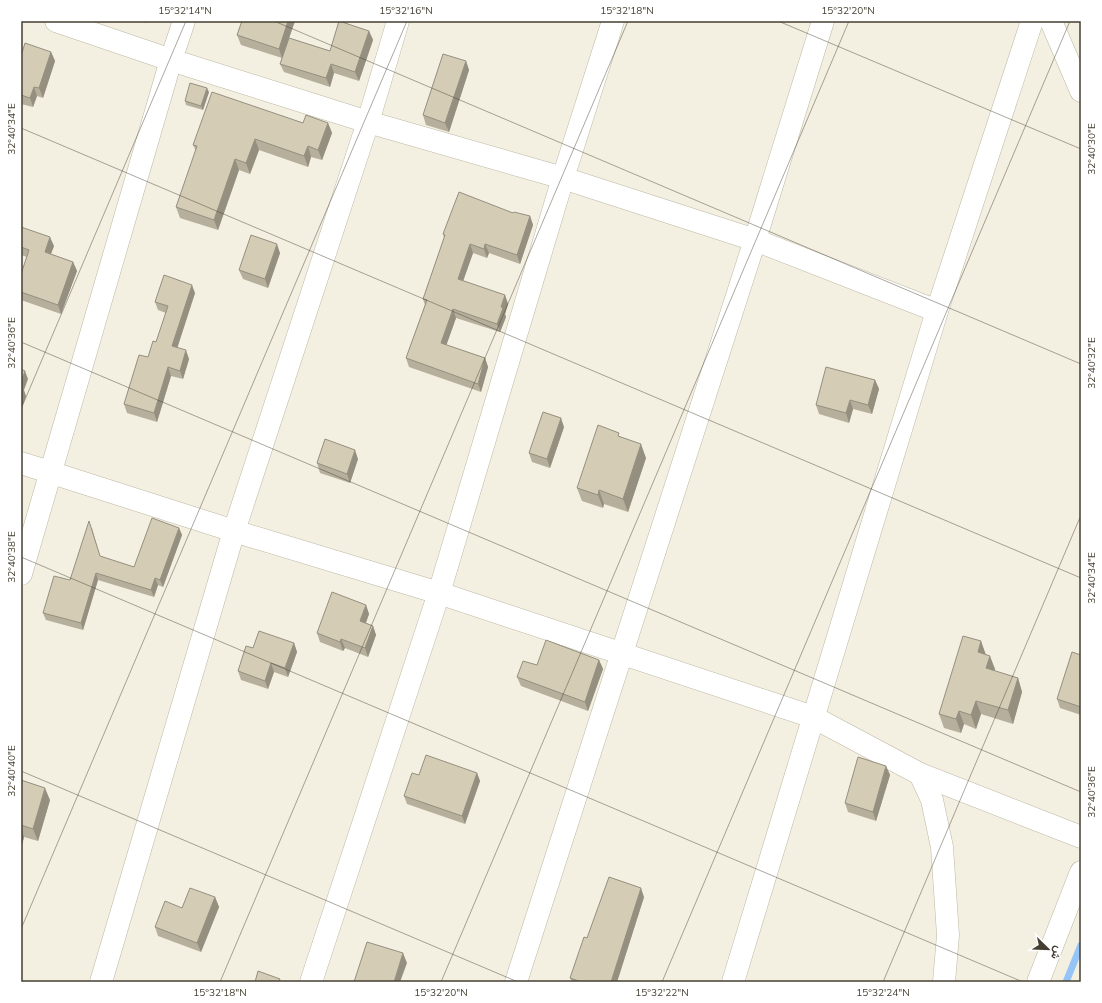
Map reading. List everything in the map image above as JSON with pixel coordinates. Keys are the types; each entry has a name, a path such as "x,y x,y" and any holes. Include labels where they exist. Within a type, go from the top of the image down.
{"street":[{"path":"56,21 171,60 368,122 563,178 755,240 937,310"},
{"path":"21,574 171,60 184,21"},
{"path":"101,982 234,531 368,122 398,21"},
{"path":"311,982 439,593 563,178 613,21"},
{"path":"516,982 621,652 755,240 823,21"},
{"path":"733,982 937,310 1032,21"},
{"path":"1051,21 1081,91"},
{"path":"21,463 234,531 439,593 621,652 813,718 920,774 1081,837"},
{"path":"920,774 932,800 942,847 948,935 944,982"},
{"path":"1038,982 1081,872"}],"building":[{"path":"242,21 288,21 279,49 237,35"},
{"path":"339,21 369,31 355,72 331,64 326,78 280,64 289,38 330,51"},
{"path":"25,43 51,52 39,88 34,87 30,98 21,95 21,56"},
{"path":"443,54 466,61 445,123 423,115"},
{"path":"190,83 207,88 201,106 185,101"},
{"path":"212,92 303,123 306,115 328,123 318,150 308,146 304,156 255,139 246,163 235,159 214,220 176,207 197,146 193,145"},
{"path":"459,192 513,213 530,216 517,255 485,244 484,249 470,244 458,279 505,295 501,307 503,308 497,324 453,309 441,343 485,358 478,384 406,358 427,300 423,299 445,235 443,234"},
{"path":"21,227 50,237 45,252 73,262 58,305 21,292 21,274 29,250 21,247"},
{"path":"251,235 277,244 265,279 239,270"},
{"path":"164,275 192,285 172,346 186,350 180,371 168,367 154,413 124,404 139,355 148,357 153,341 156,342 168,306 155,302"},
{"path":"826,367 875,380 868,405 850,400 846,413 816,405"},
{"path":"21,369 25,371 21,382"},
{"path":"543,412 561,418 547,459 529,453"},
{"path":"598,425 619,433 618,436 641,444 623,499 599,490 598,495 577,488"},
{"path":"325,439 355,450 347,474 317,463"},
{"path":"152,518 179,528 160,580 155,578 151,590 96,573 81,623 43,613 54,576 70,580 89,521 100,556 134,567"},
{"path":"332,592 366,605 360,621 373,626 365,648 341,639 340,642 317,633"},
{"path":"259,631 294,643 285,668 271,663 265,681 238,671 246,646 253,648"},
{"path":"963,636 981,641 978,652 990,656 986,668 1018,678 1008,710 976,701 971,715 959,711 956,719 939,714"},
{"path":"546,640 599,660 585,702 517,677 523,661 537,665"},
{"path":"1072,652 1081,655 1081,707 1057,699"},
{"path":"426,755 477,773 462,816 404,796 412,773 419,775"},
{"path":"858,757 886,766 873,812 845,803"},
{"path":"21,780 45,788 33,829 21,825"},
{"path":"609,877 641,888 611,982 581,982 570,978 584,937 587,938"},
{"path":"190,888 215,897 197,943 155,927 165,901 182,908"},
{"path":"367,942 403,953 394,982 354,982"},
{"path":"258,971 280,979 279,982 255,982"}],"waterway":[{"path":"1066,982 1081,945"}]}
